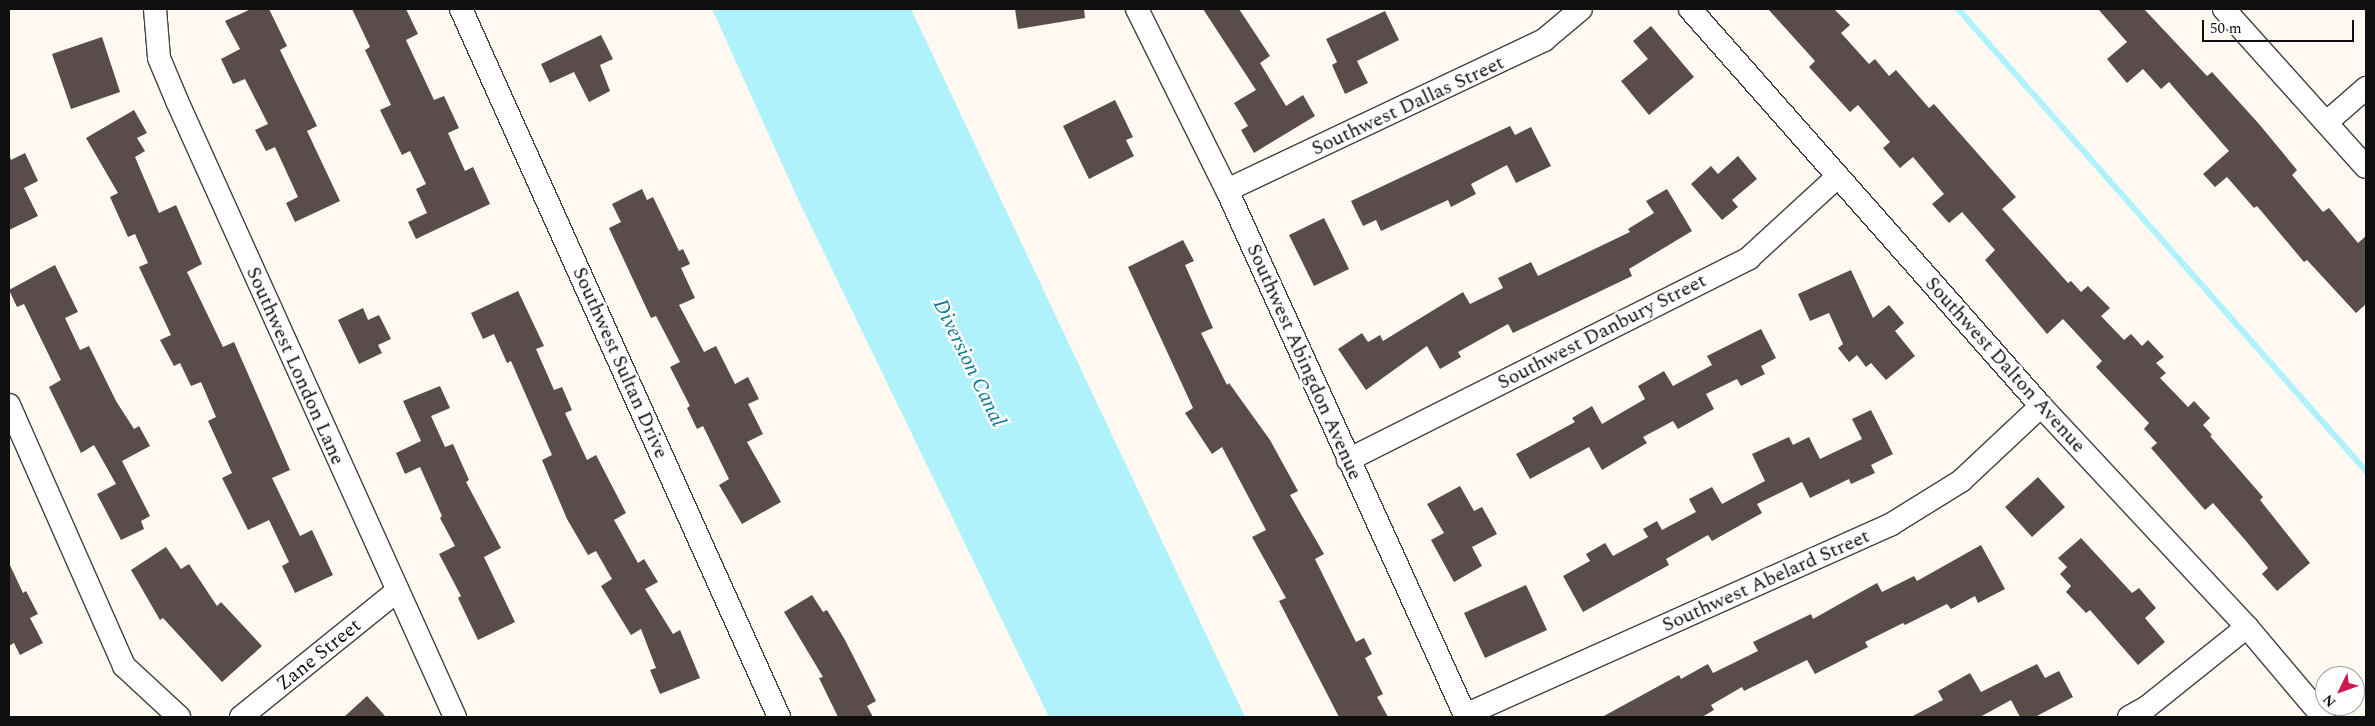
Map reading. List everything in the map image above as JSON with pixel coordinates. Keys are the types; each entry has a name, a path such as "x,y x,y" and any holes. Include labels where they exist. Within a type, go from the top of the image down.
{"street":[{"name":"Southwest London Lane","path":"155,9 159,58 176,101 396,592 455,717"},
{"name":"Southwest Sultan Drive","path":"461,9 779,717"},
{"name":"Southwest Abingdon Avenue","path":"1137,9 1227,190 1348,460 1466,716"},
{"name":"Southwest Dallas Street","path":"1227,190 1544,40 1580,9"},
{"name":"Southwest Dalton Avenue","path":"1690,9 2041,406 2247,628 2323,717"},
{"path":"2224,9 2366,167"},
{"path":"2326,122 2366,88"},
{"name":"Southwest Danbury Street","path":"1348,460 1749,258 1837,177"},
{"path":"9,405 124,666 180,717"},
{"name":"Southwest Abelard Street","path":"1466,716 1890,525 1961,481 2041,406"},
{"name":"Zane Street","path":"240,717 396,592"},
{"path":"2129,717 2147,707 2247,628"}],"water":[{"name":"Diversion Canal","path":"712,9 911,9 1245,717 1049,717 797,197"}],"building":[{"path":"251,9 269,9 287,46 280,50 317,126 307,131 340,201 295,222 286,203 298,197 275,147 266,151 255,130 268,124 245,79 233,84 221,59 240,49 225,21"},
{"path":"352,9 406,9 418,34 406,40 434,100 444,96 459,128 448,133 465,171 473,167 490,204 416,239 408,222 427,213 416,189 426,184 410,151 402,155 380,110 391,105 365,50 370,47"},
{"path":"1015,9 1084,9 1085,18 1018,29"},
{"path":"1203,9 1239,9 1270,56 1260,63 1286,106 1303,95 1315,116 1254,153 1241,130 1248,126 1234,103 1256,90"},
{"path":"1768,9 1834,9 1850,25 1841,33 1869,64 1875,59 1889,76 1896,70 1929,108 1934,104 2016,197 2002,209 2068,283 2071,281 2081,292 2088,286 2110,308 2101,316 2124,340 2131,334 2142,346 2148,340 2164,357 2156,363 2166,373 2160,378 2188,407 2194,401 2210,418 2203,425 2212,435 2210,436 2263,497 2260,500 2310,563 2277,591 2262,574 2268,568 2213,503 2205,510 2151,448 2157,443 2144,429 2149,423 2096,367 2102,361 2063,319 2047,334 1985,260 1995,250 1962,212 1949,223 1932,204 1944,194 1913,157 1900,168 1883,148 1890,142 1858,105 1850,112 1809,67 1815,61"},
{"path":"2098,9 2144,9 2207,76 2212,72 2259,124 2297,170 2292,175 2323,212 2329,208 2358,243 2366,236 2366,304 2356,313 2307,260 2304,262 2257,206 2254,208 2227,177 2215,187 2203,174 2229,151 2169,82 2161,89 2143,69 2127,83 2107,59 2127,42"},
{"path":"1385,11 1399,40 1357,61 1368,83 1345,94 1332,65 1337,62 1326,39"},
{"path":"1651,26 1694,77 1649,115 1621,81 1648,59 1633,41"},
{"path":"601,35 613,59 600,65 610,91 589,102 574,72 550,83 541,64"},
{"path":"102,37 120,92 71,109 52,54"},
{"path":"1115,100 1133,137 1126,140 1134,156 1089,179 1063,126"},
{"path":"134,110 147,133 137,138 145,151 135,157 159,213 176,205 202,264 187,272 223,347 234,342 290,470 272,478 300,536 312,530 333,575 295,593 282,566 289,562 269,520 248,530 222,478 232,473 208,421 216,417 201,382 191,386 180,363 174,366 160,340 171,335 139,267 148,263 135,234 128,237 110,197 118,193 86,138"},
{"path":"1510,126 1515,135 1531,127 1551,166 1516,183 1507,165 1471,184 1476,194 1451,207 1448,200 1381,231 1376,220 1363,226 1351,201"},
{"path":"25,153 38,181 24,188 38,216 9,230 9,155 11,160"},
{"path":"1738,156 1757,179 1732,200 1738,207 1722,220 1691,184 1711,166 1718,174"},
{"path":"642,189 647,200 653,197 679,251 683,249 690,264 681,268 695,298 679,305 704,352 716,346 735,384 748,377 759,399 748,404 763,434 747,442 781,502 742,524 719,485 729,479 703,426 697,429 687,408 690,406 670,367 680,362 656,316 651,318 609,228 621,222 612,204"},
{"path":"1667,189 1692,231 1629,269 1632,276 1513,333 1508,324 1458,352 1461,357 1440,369 1427,346 1366,390 1338,349 1362,333 1368,342 1380,335 1383,341 1463,292 1470,304 1503,288 1498,278 1531,262 1538,276 1630,232 1628,229 1654,213 1646,201"},
{"path":"1324,218 1349,269 1314,286 1289,235"},
{"path":"1183,240 1194,261 1185,265 1213,328 1201,333 1227,385 1229,383 1270,440 1298,491 1290,495 1324,554 1315,559 1356,642 1364,638 1372,654 1365,658 1383,694 1377,697 1388,717 1339,717 1279,601 1286,598 1252,537 1266,530 1222,447 1212,454 1185,413 1193,408 1128,267"},
{"path":"55,265 78,312 65,318 80,350 89,346 116,401 134,429 139,426 150,446 122,461 150,516 141,521 144,529 121,540 97,494 116,484 94,445 81,453 49,387 61,380 24,304 17,307 9,290"},
{"path":"1851,270 1873,318 1889,305 1904,323 1895,331 1915,356 1886,380 1871,363 1866,367 1857,355 1849,362 1838,348 1843,344 1829,313 1810,321 1798,294"},
{"path":"518,291 544,346 536,349 554,390 562,387 572,410 565,413 587,460 596,455 626,513 614,520 638,563 644,559 658,582 645,589 673,634 680,630 700,678 660,694 650,670 656,668 641,629 631,635 601,586 612,579 596,551 588,555 567,519 542,460 552,455 511,361 507,363 494,334 483,339 471,313"},
{"path":"363,308 368,320 379,315 391,339 378,345 382,353 359,364 338,320"},
{"path":"1761,329 1776,358 1761,366 1765,374 1741,386 1737,379 1706,394 1714,409 1678,429 1673,421 1643,437 1647,443 1602,470 1589,447 1530,479 1516,454 1575,422 1572,418 1592,406 1602,424 1645,399 1638,386 1664,371 1673,386 1712,365 1707,356"},
{"path":"440,386 450,408 431,416 445,447 453,444 469,480 466,482 501,548 484,557 515,622 478,640 458,598 461,596 439,554 455,546 440,518 442,516 420,467 405,474 396,453 421,441 403,401"},
{"path":"1871,410 1893,454 1871,465 1875,473 1851,484 1849,479 1810,498 1802,482 1757,504 1762,513 1712,541 1708,535 1666,559 1669,565 1583,612 1563,576 1590,561 1586,554 1605,543 1613,556 1648,537 1643,529 1657,521 1662,530 1696,512 1689,499 1712,487 1722,504 1765,481 1752,454 1789,437 1793,445 1809,437 1820,459 1862,439 1852,419"},
{"path":"2038,477 2065,507 2032,537 2005,507"},
{"path":"1460,486 1474,511 1482,507 1497,534 1472,547 1482,566 1454,582 1431,540 1444,533 1427,504"},
{"path":"2081,538 2132,593 2139,588 2156,608 2145,618 2165,642 2138,665 2090,610 2086,613 2066,592 2071,586 2060,574 2067,567 2058,558"},
{"path":"1981,545 2005,589 1978,603 1975,596 1951,609 1947,604 1905,625 1903,623 1865,642 1868,647 1815,674 1807,660 1744,691 1742,687 1711,705 1714,710 1702,717 1602,717 1679,675 1681,679 1708,664 1713,673 1758,651 1753,642 1811,614 1813,619 1877,583 1882,592 1914,576 1917,581"},
{"path":"166,547 181,569 189,564 217,606 221,602 262,646 222,682 163,618 160,620 131,570"},
{"path":"9,563 23,593 26,591 38,614 30,618 43,643 20,655 14,643 9,646"},
{"path":"1526,585 1547,630 1485,658 1464,613"},
{"path":"812,595 823,612 827,610 845,640 876,701 867,706 873,717 838,717 819,678 823,677 784,612"},
{"path":"2037,664 2045,678 2059,671 2073,697 2035,717 2020,717 2011,700 1980,717 1911,717 1943,700 1938,691 1970,673 1981,692"},
{"path":"367,696 386,717 344,717"}],"waterway":[{"path":"1958,9 2366,471"}]}
